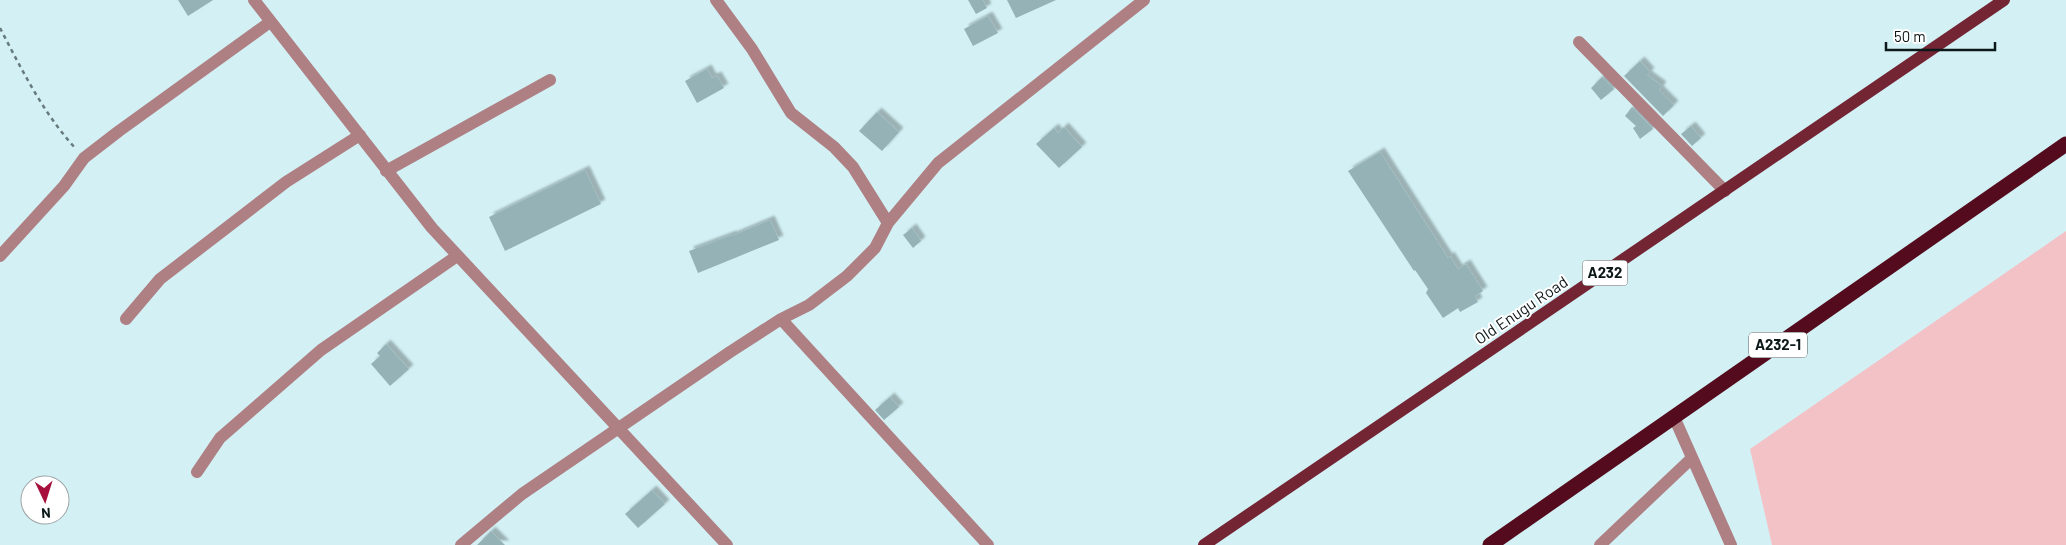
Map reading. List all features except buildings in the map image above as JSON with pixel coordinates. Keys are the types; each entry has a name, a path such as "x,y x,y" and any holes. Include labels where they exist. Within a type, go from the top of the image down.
{"highway":[{"name":"A232-1","path":"1490,545 2066,144"}],"main road":[{"name":"Old Enugu Road","path":"1204,545 1725,192 2004,0"}],"street":[{"path":"254,0 415,208 457,256 727,545"},
{"path":"716,0 752,49 791,113 834,147 853,167 888,223"},
{"path":"461,545 522,494 781,319 809,305 847,276 875,248 888,223 938,163 1144,0"},
{"path":"0,256 64,186 84,158 270,22"},
{"path":"1579,42 1725,192"},
{"path":"386,171 550,80"},
{"path":"126,319 160,279 286,182 360,135"},
{"path":"197,472 220,438 321,350 457,256"},
{"path":"781,319 988,545"},
{"path":"1674,417 1731,545"},
{"path":"1600,545 1692,458"}],"path":[{"path":"0,28 30,86 61,133 84,158"}],"shaded area":[{"path":"2066,231 2066,545 1772,545 1750,449"}]}
